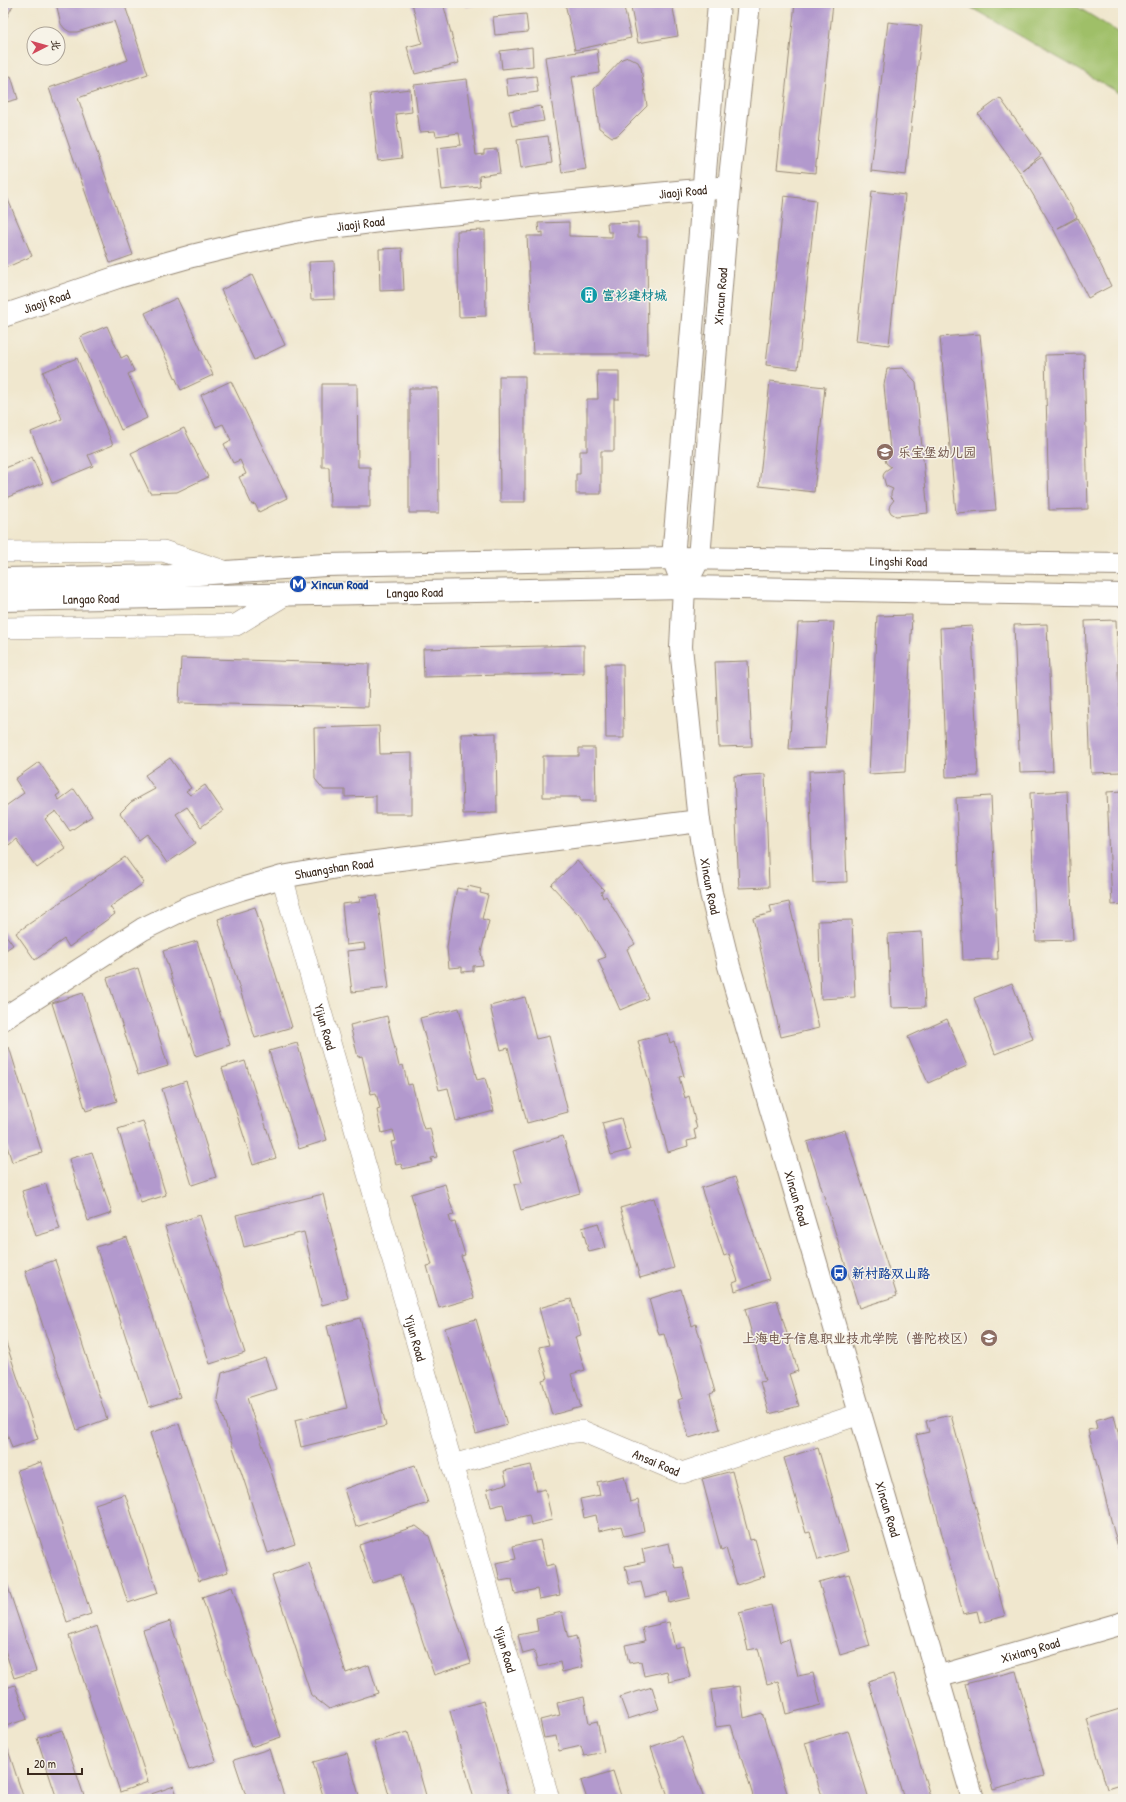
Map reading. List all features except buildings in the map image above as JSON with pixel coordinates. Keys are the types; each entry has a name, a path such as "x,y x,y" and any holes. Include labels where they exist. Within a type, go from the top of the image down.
{"main road":[{"name":"Xincun Road","path":"720,3 703,189 673,558 684,587 681,647 699,821 711,893 725,951 973,1799"},
{"name":"Xincun Road","path":"684,587 699,558 729,187 749,3"},
{"name":"Jiaoji Road","path":"3,316 118,278 192,256 250,242 316,229 387,220 729,187"},
{"name":"Lingshi Road","path":"673,558 1123,564"},
{"name":"Langao Road","path":"3,579 170,576 325,565 673,558"},
{"name":"Langao Road","path":"3,600 285,596 684,587"},
{"path":"684,587 1123,595"},
{"name":"Shuangshan Road","path":"3,1019 143,929 188,907 282,877 337,867 699,821"},
{"name":"Xixiang Road","path":"937,1677 1123,1623"}],"street":[{"path":"3,552 163,551 228,572"},
{"path":"3,628 236,625 285,596"},
{"name":"Yijun Road","path":"282,877 549,1799"},
{"name":"Ansai Road","path":"452,1464 567,1433 582,1431 682,1474 860,1414"}],"green space":[{"path":"963,3 1071,3 1123,35 1123,95"}],"place":[{"name":"富衫建材城","path":"589,295"},
{"name":"乐宝堡幼儿园","path":"885,452"},
{"name":"Xincun Road","path":"298,584"},
{"name":"新村路双山路","path":"839,1273"},
{"name":"上海电子信息职业技术学院（普陀校区）","path":"989,1338"}]}
